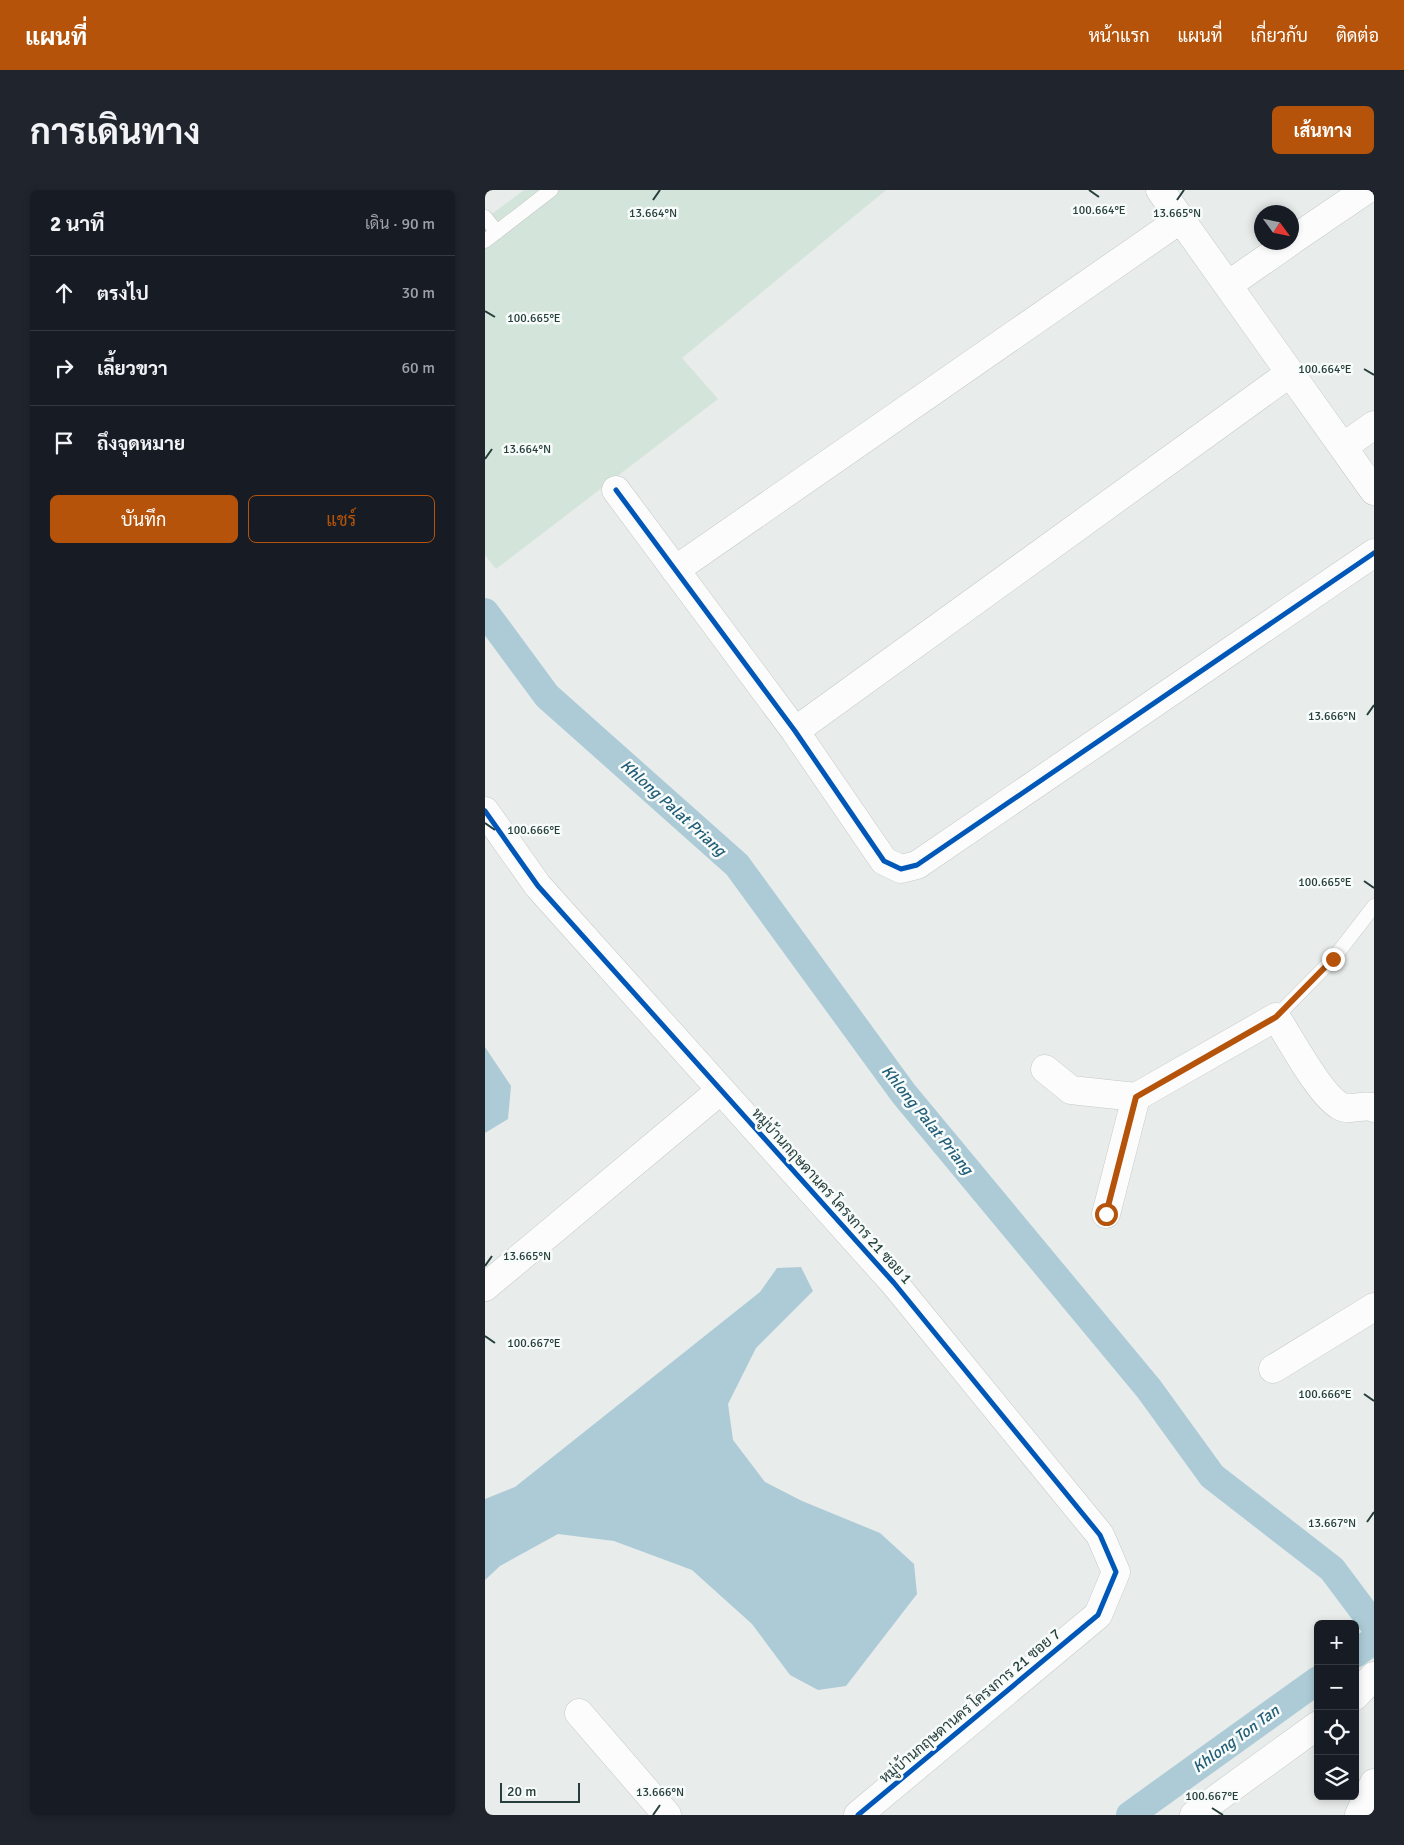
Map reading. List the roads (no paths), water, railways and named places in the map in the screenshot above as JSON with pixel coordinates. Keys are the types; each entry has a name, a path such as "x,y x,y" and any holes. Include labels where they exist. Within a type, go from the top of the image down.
{"street":[{"path":"1160,190 1374,491"},
{"path":"1299,236 1366,190"},
{"path":"675,570 1181,219"},
{"path":"1228,285 1279,250"},
{"path":"795,731 1290,372"},
{"path":"1343,447 1374,425"},
{"path":"616,490 795,731 885,861 901,868 917,865 1374,553"},
{"name":"หมู่บ้านกฤษดานคร โครงการ 21 ซอย 1","path":"485,811 538,886 894,1283 1100,1535 1116,1572 1098,1615"},
{"path":"1045,1070 1071,1090 1136,1097 1276,1017 1323,1090 1340,1106 1351,1109 1369,1106 1374,1108"},
{"path":"485,1287 721,1090"},
{"path":"1106,1214 1136,1097"},
{"path":"1273,1369 1374,1307"},
{"name":"หมู่บ้านกฤษดานคร โครงการ 21 ซอย 7","path":"858,1815 1098,1615"},
{"path":"579,1713 667,1815"},
{"path":"1194,1815 1314,1728"},
{"path":"1359,1815 1374,1783"}],"lane":[{"path":"485,241 551,190"},
{"path":"485,217 497,232"},
{"path":"1276,1017 1333,959 1374,906"}],"water":[{"path":"485,1047 511,1086 508,1119 485,1133"},
{"path":"801,1267 813,1291 756,1348 728,1404 733,1440 765,1482 802,1501 880,1533 914,1564 917,1594 846,1686 818,1690 790,1675 752,1624 692,1570 614,1541 558,1534 500,1566 485,1580 485,1499 515,1487 760,1292 777,1268"}],"waterway":[{"name":"Khlong Palat Priang","path":"485,612 547,696 737,865 904,1094 1149,1389 1212,1476 1332,1569 1374,1625"},
{"name":"Khlong Ton Tan","path":"1359,1651 1374,1640"},
{"name":"Khlong Ton Tan","path":"1130,1815 1314,1683"}]}
